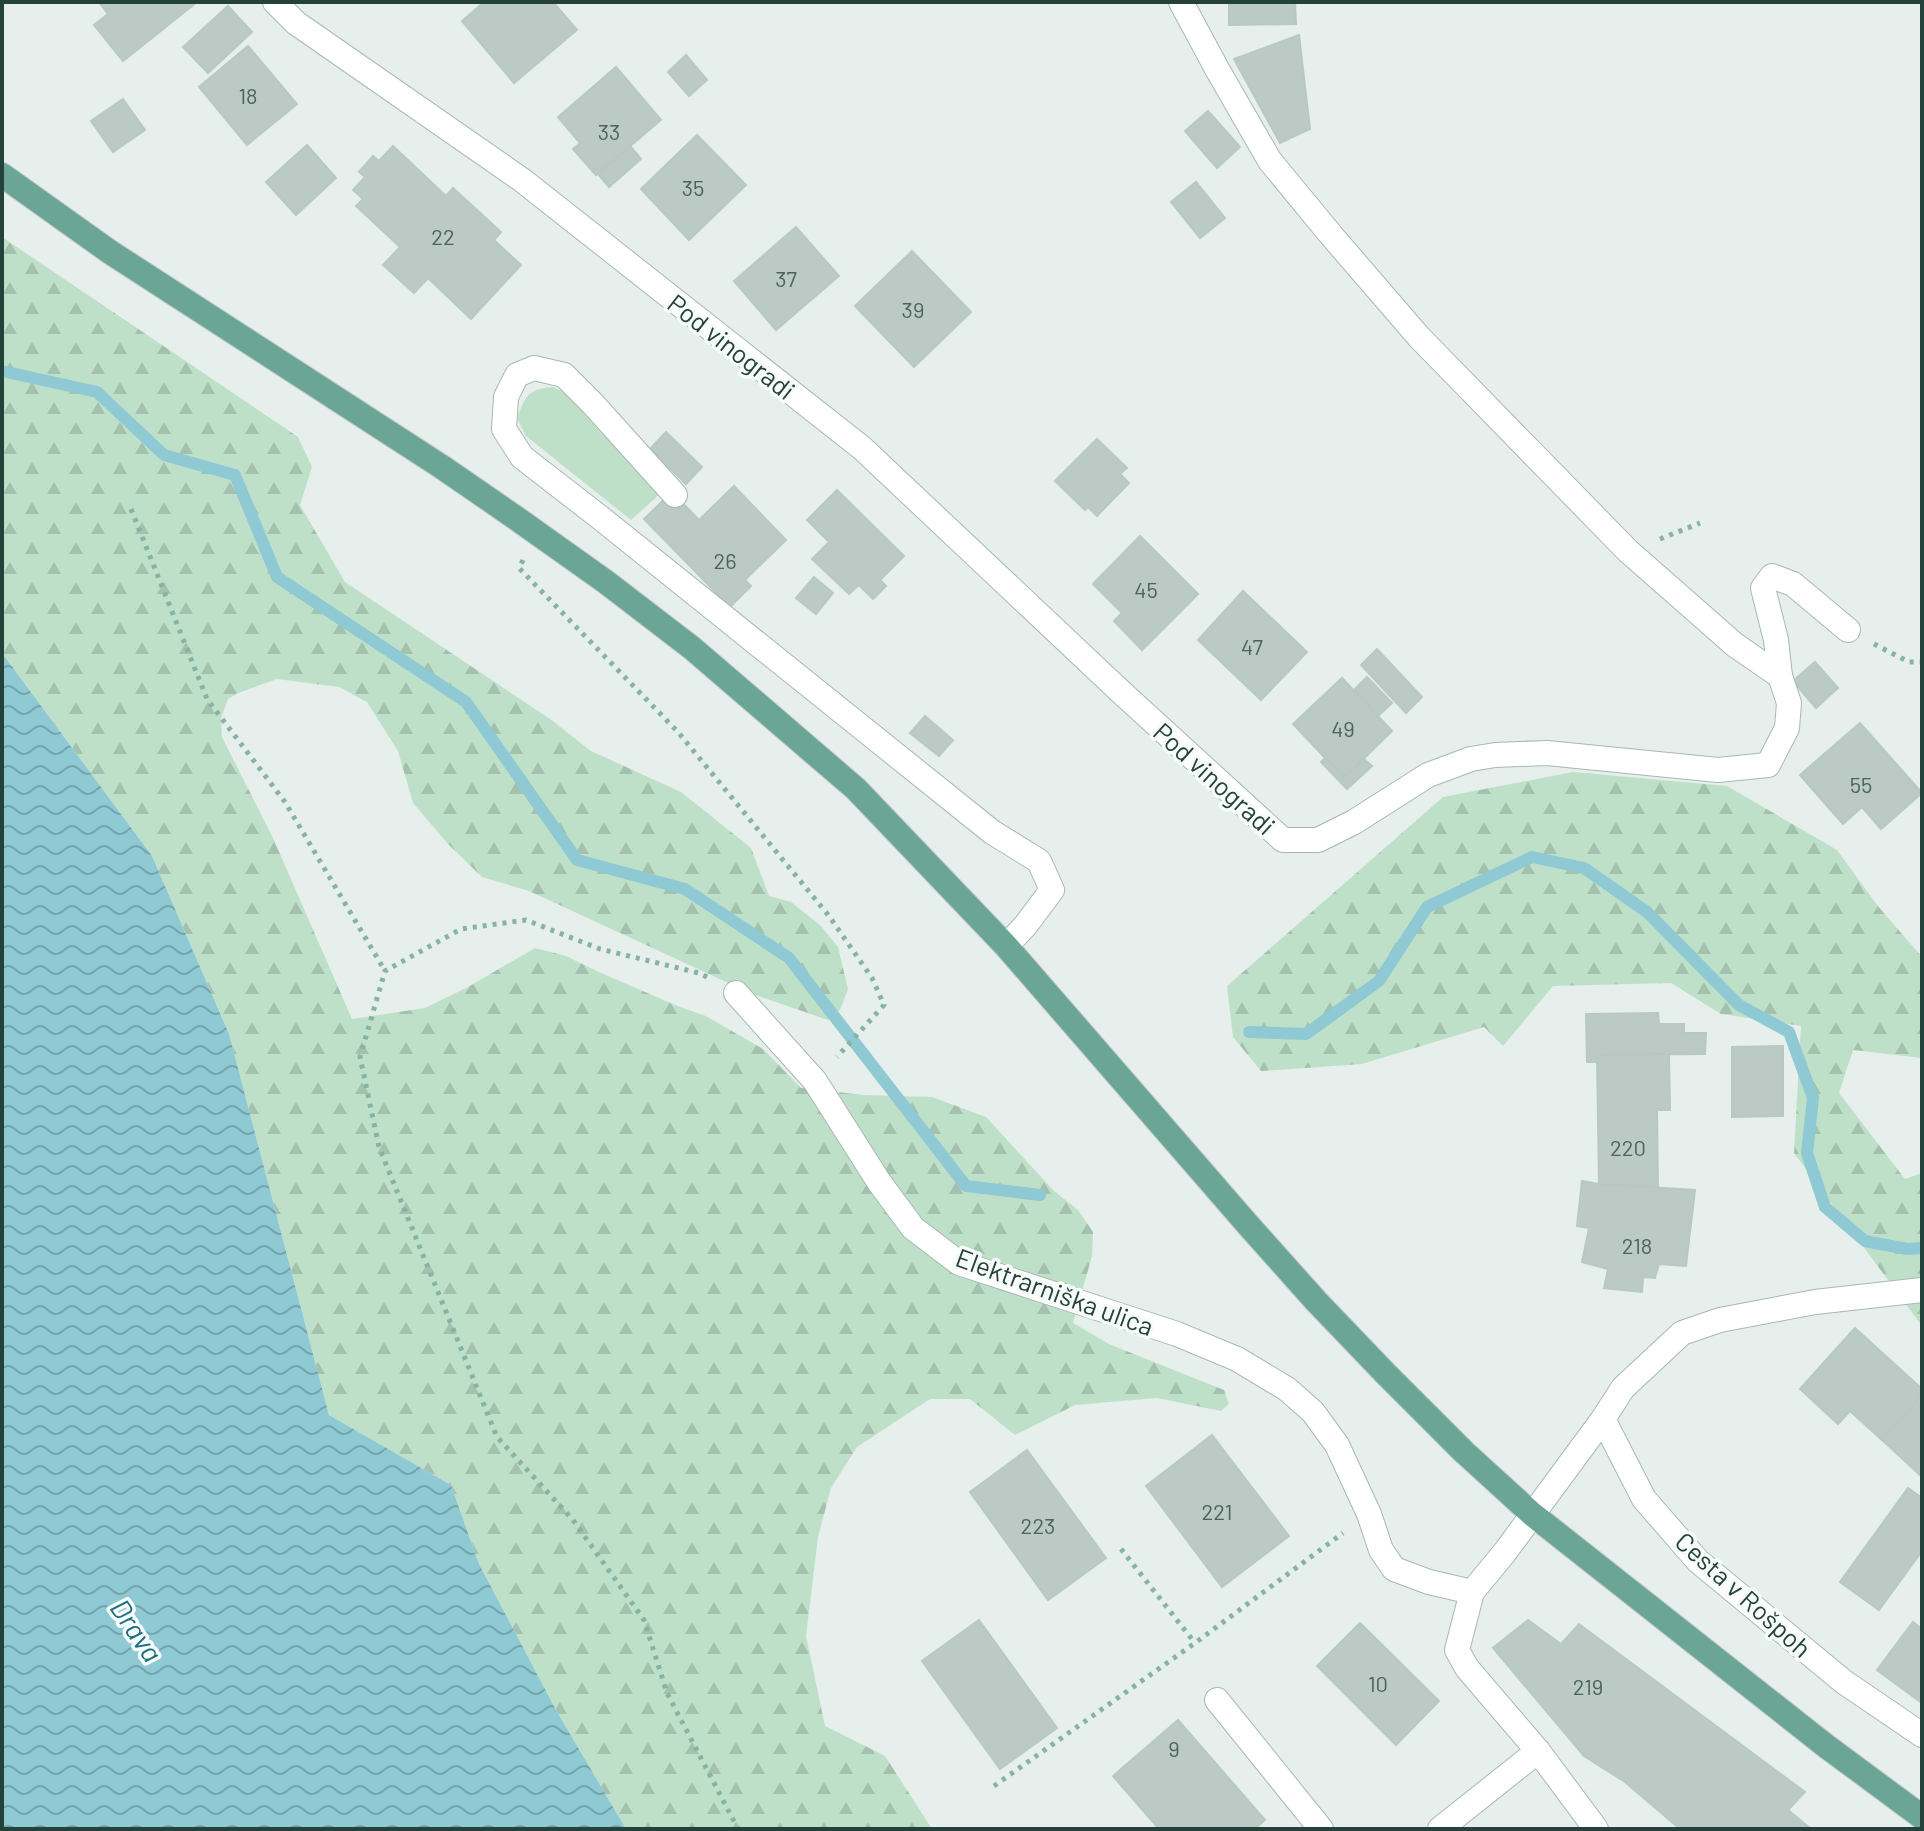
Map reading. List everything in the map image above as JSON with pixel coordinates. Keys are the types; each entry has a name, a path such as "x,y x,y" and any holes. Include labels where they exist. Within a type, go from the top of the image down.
{"main road":[{"path":"2,175 110,252 442,467 618,591 692,648 856,789 1006,946 1316,1301 1441,1429 1532,1514 1826,1746 1922,1817"}],"street":[{"name":"Pod vinogradi","path":"275,2 296,23 522,180 862,448 1283,840 1318,840 1354,822 1428,775 1471,759 1495,755 1547,753 1718,770 1768,765 1787,728 1789,703 1780,676"},
{"path":"1181,2 1270,161 1419,337 1628,551 1735,645 1780,676"},
{"path":"675,495 564,375 534,368 517,375 506,397 504,429 522,457 992,832 1039,861 1052,890 1006,946"},
{"path":"1780,676 1776,640 1763,588 1772,576 1793,584 1848,630"},
{"name":"Elektrarniška ulica","path":"736,993 815,1081 879,1182 913,1228 959,1263 1177,1334 1237,1359 1287,1389 1313,1412 1337,1445 1369,1514 1381,1550 1394,1569 1429,1582 1472,1592"},
{"path":"1596,1829 1538,1751 1467,1668 1457,1650 1472,1592 1498,1561 1623,1388 1682,1333 1720,1320 1815,1302 1922,1290"},
{"name":"Cesta v Rošpoh","path":"1603,1419 1644,1499 1698,1561 1844,1682 1922,1735"},
{"path":"1217,1700 1321,1829"},
{"path":"1440,1829 1538,1751"}],"path":[{"path":"131,509 207,699 285,802 385,971"},
{"path":"536,566 524,558 519,568 678,732 829,916 872,978 884,1005 831,1065"},
{"path":"1848,630 1909,662 1922,662"},
{"path":"736,993 699,973 600,949 526,920 461,929 385,971 360,1057 379,1147 497,1437 573,1520 644,1620 667,1693 738,1829"},
{"path":"994,1786 1369,1514"},
{"path":"1121,1549 1195,1643"}],"green space":[{"path":"2,237 298,437 312,467 300,505 345,582 550,719 591,751 681,792 751,848 769,896 791,902 821,926 838,947 848,989 840,1010 828,1020 750,993 529,891 482,877 413,803 398,751 367,702 339,687 277,679 228,699 221,718 222,737 273,838 352,1019 425,1008 535,948 566,956 706,1016 763,1049 801,1088 864,1095 932,1097 986,1117 1054,1191 1078,1210 1093,1232 1092,1256 1073,1323 1109,1344 1224,1390 1229,1404 1221,1411 1157,1398 1075,1405 1015,1435 970,1399 930,1399 857,1447 831,1488 818,1537 806,1636 825,1726 885,1756 932,1829 626,1829 556,1710 479,1564 451,1485 329,1415 229,1034 152,856 2,653"},
{"path":"553,387 566,393 602,434 626,453 662,492 631,520 526,436 517,418 525,399 533,392"},
{"path":"1573,772 1727,786 1837,850 1877,905 1922,957 1922,1058 1853,1050 1839,1093 1905,1179 1922,1173 1922,1326 1794,1153 1801,1026 1721,1014 1671,983 1553,986 1503,1046 1484,1027 1362,1064 1261,1071 1233,1037 1227,986 1443,797"}],"water":[{"name":"Drava","path":"2,653 152,856 229,1034 329,1415 451,1485 479,1564 556,1710 626,1829 2,1829"}],"building":[{"path":"99,2 197,2 123,61 94,25 108,14"},
{"path":"484,2 553,2 577,30 514,83 462,21"},
{"path":"1229,2 1295,2 1296,24 1229,25"},
{"path":"228,6 252,32 208,73 183,47"},
{"path":"1299,35 1310,129 1280,143 1234,59"},
{"path":"248,46 297,104 247,145 199,87"},
{"path":"686,55 707,80 689,96 668,72"},
{"path":"616,67 661,120 596,175 573,149 580,143 558,117"},
{"path":"123,99 145,130 113,152 91,121"},
{"path":"1208,111 1240,147 1217,168 1185,131"},
{"path":"697,135 746,185 689,240 641,189"},
{"path":"307,145 336,178 296,215 266,182"},
{"path":"393,146 446,196 453,188 501,232 494,240 521,265 471,319 428,278 414,293 383,265 400,247 356,206 363,199 353,190 365,177 359,172 373,156 379,161"},
{"path":"630,146 641,159 609,187 598,174"},
{"path":"1196,182 1225,218 1200,238 1171,202"},
{"path":"796,227 839,276 776,330 734,281"},
{"path":"912,251 971,312 914,367 855,306"},
{"path":"666,432 702,467 686,484 650,449"},
{"path":"1097,439 1127,468 1120,474 1129,483 1097,516 1088,507 1085,510 1055,481"},
{"path":"734,486 786,540 745,580 751,586 730,607 644,519 672,492 699,520"},
{"path":"837,490 904,556 880,580 886,586 873,599 859,585 849,594 812,559 829,542 807,520"},
{"path":"1140,536 1198,594 1142,650 1114,621 1122,613 1093,584"},
{"path":"814,577 833,593 816,614 796,598"},
{"path":"1243,591 1307,652 1261,700 1198,640"},
{"path":"1377,649 1422,697 1406,713 1361,665"},
{"path":"1815,662 1838,688 1816,708 1793,681"},
{"path":"1367,677 1392,703 1378,716 1354,690"},
{"path":"1342,678 1392,731 1344,778 1293,724"},
{"path":"925,716 953,740 939,756 910,733"},
{"path":"1860,723 1922,793 1881,829 1862,807 1843,824 1800,775"},
{"path":"1326,757 1344,778 1364,759 1372,766 1347,789 1321,762"},
{"path":"1658,1013 1659,1024 1684,1024 1684,1033 1706,1033 1705,1054 1597,1055 1598,1062 1587,1062 1586,1014"},
{"path":"1783,1046 1783,1116 1732,1117 1732,1047"},
{"path":"1669,1054 1670,1110 1657,1110 1658,1187 1599,1184 1597,1055"},
{"path":"1582,1181 1695,1190 1686,1266 1659,1264 1655,1278 1643,1277 1642,1292 1604,1288 1608,1269 1582,1262 1589,1228 1577,1226"},
{"path":"1855,1328 1922,1389 1922,1396 1881,1439 1850,1411 1838,1424 1800,1389"},
{"path":"1922,1396 1922,1477 1881,1439"},
{"path":"1212,1435 1289,1536 1222,1587 1146,1486"},
{"path":"1027,1450 1106,1558 1048,1600 970,1492"},
{"path":"1908,1488 1922,1498 1922,1551 1879,1610 1840,1582"},
{"path":"979,1620 1057,1728 1000,1769 922,1661"},
{"path":"1528,1620 1561,1644 1579,1624 1805,1792 1788,1810 1811,1829 1680,1829 1625,1782 1584,1756 1493,1648"},
{"path":"1913,1622 1922,1629 1922,1703 1877,1670"},
{"path":"1360,1623 1439,1701 1396,1745 1317,1666"},
{"path":"1178,1720 1265,1820 1255,1829 1159,1829 1113,1776"}],"waterway":[{"path":"2,371 97,392 164,455 235,475 277,577 466,702 577,860 685,889 789,958 966,1186 1040,1195"},
{"path":"1249,1032 1306,1034 1379,981 1427,907 1532,857 1584,868 1647,912 1739,1005 1789,1032 1813,1098 1807,1153 1825,1207 1865,1241 1907,1249 1922,1248"}]}
